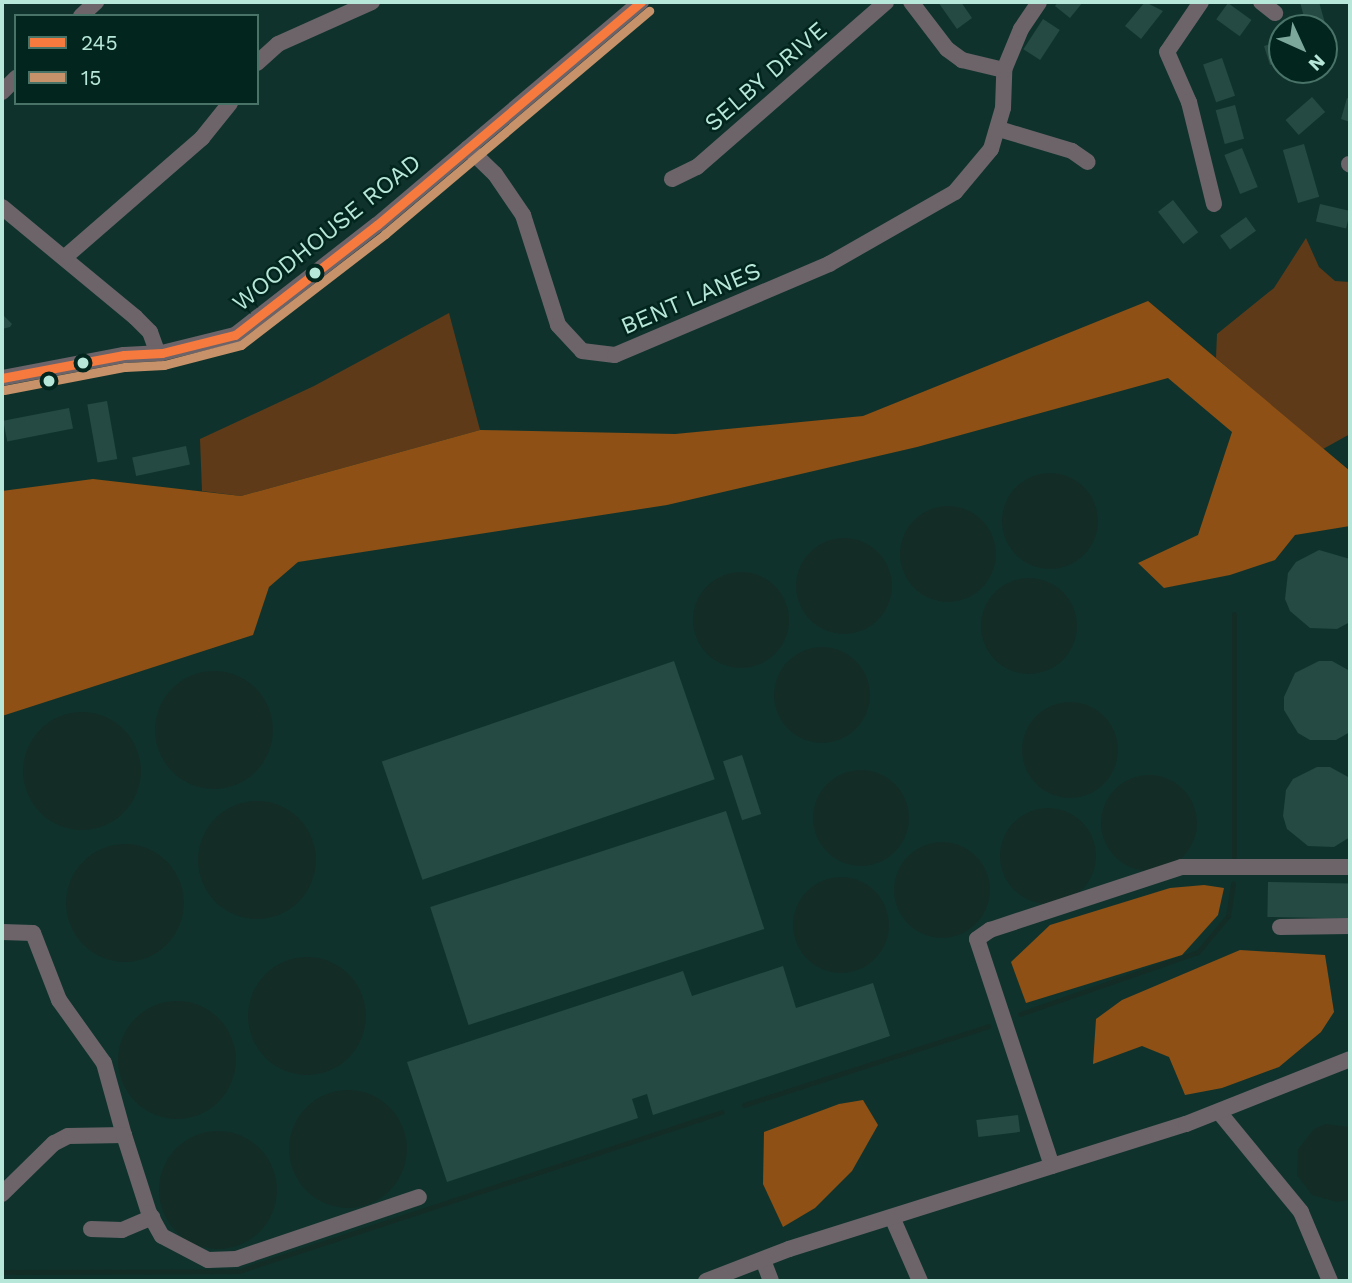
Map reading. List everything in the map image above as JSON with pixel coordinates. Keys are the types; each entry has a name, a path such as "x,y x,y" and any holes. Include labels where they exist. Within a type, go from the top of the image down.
{"street":[{"path":"83,14 96,2"},
{"path":"259,62 292,37 372,2"},
{"name":"WOODHOUSE ROAD","path":"2,378 124,355 158,354 234,335 468,148 641,2"},
{"name":"SELBY DRIVE","path":"672,179 697,167 886,2"},
{"path":"911,2 947,49 962,60 1004,71"},
{"name":"BENT LANES","path":"468,148 495,174 523,215 558,326 578,348 598,356 635,349 867,245 972,177 999,129 1004,71 1021,29 1039,2"},
{"path":"1201,2 1167,52 1189,102 1214,204"},
{"path":"1261,2 1275,13"},
{"path":"64,258 202,138 228,105"},
{"path":"999,129 1072,151 1088,162"},
{"path":"2,208 150,332 158,354"},
{"path":"1052,1166 977,939 989,930 1182,867 1350,867"},
{"path":"1280,927 1350,926"},
{"path":"2,932 33,933 59,1000 104,1063 124,1135 152,1217 173,1244 196,1257 223,1261 419,1198"},
{"path":"706,1281 892,1217 1219,1112 1350,1059"},
{"path":"1219,1112 1301,1212 1330,1281"},
{"path":"2,1194 54,1143 68,1136 124,1135"},
{"path":"91,1229 122,1230 152,1217"},
{"path":"892,1217 920,1281"},
{"path":"763,1260 771,1281"}],"shaded area":[{"path":"1306,238 1319,267 1335,281 1350,282 1350,434 1323,449 1216,358 1217,334 1274,288"},
{"path":"1148,301 1350,471 1350,526 1295,535 1275,560 1230,575 1164,588 1138,563 1198,535 1232,432 1168,378 917,447 667,505 298,562 269,587 253,635 2,716 2,491 93,479 241,496 480,430 675,434 863,416"},
{"path":"449,313 480,430 241,496 202,491 200,439 314,386"},
{"path":"1204,885 1224,888 1218,915 1182,955 1026,1003 1011,962 1050,925 1170,888"},
{"path":"1240,950 1325,955 1334,1012 1321,1032 1279,1067 1222,1088 1185,1095 1169,1057 1142,1046 1093,1064 1096,1019 1122,1000"},
{"path":"863,1100 878,1125 852,1171 815,1208 783,1227 763,1184 764,1132 839,1104"}],"water":[{"path":"1050,473 1068,476 1084,487 1095,503 1098,521 1095,539 1084,555 1068,566 1050,569 1032,566 1016,555 1005,539 1002,521 1005,503 1016,487 1032,476"},
{"path":"948,506 966,509 982,520 993,536 996,554 993,572 982,588 966,599 948,602 930,599 914,588 903,572 900,554 903,536 914,520 930,509"},
{"path":"844,538 862,541 878,552 889,568 892,586 889,604 878,620 862,631 844,634 826,631 810,620 799,604 796,586 799,568 810,552 826,541"},
{"path":"741,572 759,575 775,586 786,602 789,620 786,638 775,654 759,665 741,668 723,665 707,654 696,638 693,620 696,602 707,586 723,575"},
{"path":"1029,578 1047,581 1063,592 1074,608 1077,626 1074,644 1063,660 1047,671 1029,674 1011,671 995,660 984,644 981,626 984,608 995,592 1011,581"},
{"path":"822,647 840,650 856,661 867,677 870,695 867,713 856,729 840,740 822,743 804,740 788,729 777,713 774,695 777,677 788,661 804,650"},
{"path":"214,671 237,675 256,688 269,707 273,730 269,753 256,772 237,785 214,789 191,785 172,772 159,753 155,730 159,707 172,688 191,675"},
{"path":"1070,702 1088,705 1104,716 1115,732 1118,750 1115,768 1104,784 1088,795 1070,798 1052,795 1036,784 1025,768 1022,750 1025,732 1036,716 1052,705"},
{"path":"82,712 105,716 124,729 137,748 141,771 137,794 124,813 105,826 82,830 59,826 40,813 27,794 23,771 27,748 40,729 59,716"},
{"path":"861,770 879,773 895,784 906,800 909,818 906,836 895,852 879,863 861,866 843,863 827,852 816,836 813,818 816,800 827,784 843,773"},
{"path":"1149,775 1167,779 1183,789 1193,805 1197,823 1193,841 1183,857 1167,867 1149,871 1131,867 1115,857 1105,841 1101,823 1105,805 1115,789 1131,779"},
{"path":"257,801 280,805 299,818 312,837 316,860 312,883 299,902 280,915 257,919 234,915 215,902 202,883 198,860 202,837 215,818 234,805"},
{"path":"1048,808 1066,811 1082,822 1093,838 1096,856 1093,874 1082,890 1066,901 1048,904 1030,901 1014,890 1003,874 1000,856 1003,838 1014,822 1030,811"},
{"path":"942,842 960,845 976,856 987,872 990,890 987,908 976,924 960,935 942,938 924,935 908,924 897,908 894,890 897,872 908,856 924,845"},
{"path":"125,844 148,848 167,861 180,880 184,903 180,926 167,945 148,958 125,962 102,958 83,945 70,926 66,903 70,880 83,861 102,848"},
{"path":"841,877 859,880 875,891 886,907 889,925 886,943 875,959 859,970 841,973 823,970 807,959 796,943 793,925 796,907 807,891 823,880"},
{"path":"307,957 330,961 349,974 362,993 366,1016 362,1039 349,1058 330,1071 307,1075 284,1071 265,1058 252,1039 248,1016 252,993 265,974 284,961"},
{"path":"177,1001 200,1005 219,1018 232,1037 236,1060 232,1083 219,1102 200,1115 177,1119 154,1115 135,1102 122,1083 118,1060 122,1037 135,1018 154,1005"},
{"path":"348,1090 371,1094 390,1107 403,1126 407,1149 403,1172 390,1191 371,1204 348,1208 325,1204 306,1191 293,1172 289,1149 293,1126 306,1107 325,1094"},
{"path":"1326,1124 1350,1127 1349,1200 1337,1202 1312,1195 1297,1175 1298,1149 1314,1129"},
{"path":"218,1131 241,1135 260,1148 273,1167 277,1190 273,1213 260,1232 241,1245 218,1249 195,1245 176,1232 163,1213 159,1190 163,1167 176,1148 195,1135"}],"building":[{"path":"938,2 961,2 972,18 957,29"},
{"path":"1058,2 1083,2 1070,18 1055,6"},
{"path":"1145,2 1163,11 1141,39 1125,26"},
{"path":"1300,2 1319,2 1322,14 1303,14"},
{"path":"1228,3 1251,20 1240,36 1216,19"},
{"path":"1043,19 1060,30 1040,60 1023,49"},
{"path":"1222,58 1235,96 1216,102 1203,65"},
{"path":"1312,97 1325,112 1299,135 1286,120"},
{"path":"1347,98 1350,99 1350,122 1341,119"},
{"path":"1235,105 1244,139 1225,144 1216,110"},
{"path":"1304,144 1319,197 1298,203 1283,150"},
{"path":"1242,148 1258,187 1240,194 1224,155"},
{"path":"1173,200 1198,232 1183,244 1158,212"},
{"path":"1320,204 1350,211 1346,229 1316,222"},
{"path":"1246,217 1256,231 1230,250 1220,236"},
{"path":"2,314 12,324 10,327 2,329"},
{"path":"107,401 117,459 98,463 87,404"},
{"path":"69,408 73,429 7,441 3,421"},
{"path":"186,446 190,465 136,476 132,457"},
{"path":"1319,550 1350,559 1350,622 1337,629 1310,628 1290,611 1285,599 1288,573 1296,562"},
{"path":"674,661 715,779 423,880 382,762"},
{"path":"1319,661 1332,661 1350,671 1350,732 1336,740 1310,740 1298,733 1284,710 1284,697 1295,673"},
{"path":"742,755 761,814 742,820 723,761"},
{"path":"1317,767 1330,767 1350,778 1350,837 1334,847 1308,846 1287,829 1283,816 1286,790 1293,779"},
{"path":"726,811 764,929 469,1025 430,907"},
{"path":"1268,882 1350,883 1349,918 1267,917"},
{"path":"783,966 796,1008 873,983 890,1036 653,1115 647,1094 632,1099 638,1118 447,1182 407,1062 683,971 692,996"},
{"path":"1018,1115 1020,1132 978,1137 976,1120"}],"waterway":[{"path":"1234,614 1234,856"},
{"path":"1020,1014 1198,952 1228,916 1233,883"},
{"path":"744,1105 989,1026"},
{"path":"2,1272 239,1271 722,1112"}],"transit line":[{"name":"245","path":"2,378 124,355 162,353 235,335 377,225 641,2"},
{"name":"15","path":"4,390 125,367 164,365 241,345 385,234 649,11"}]}
